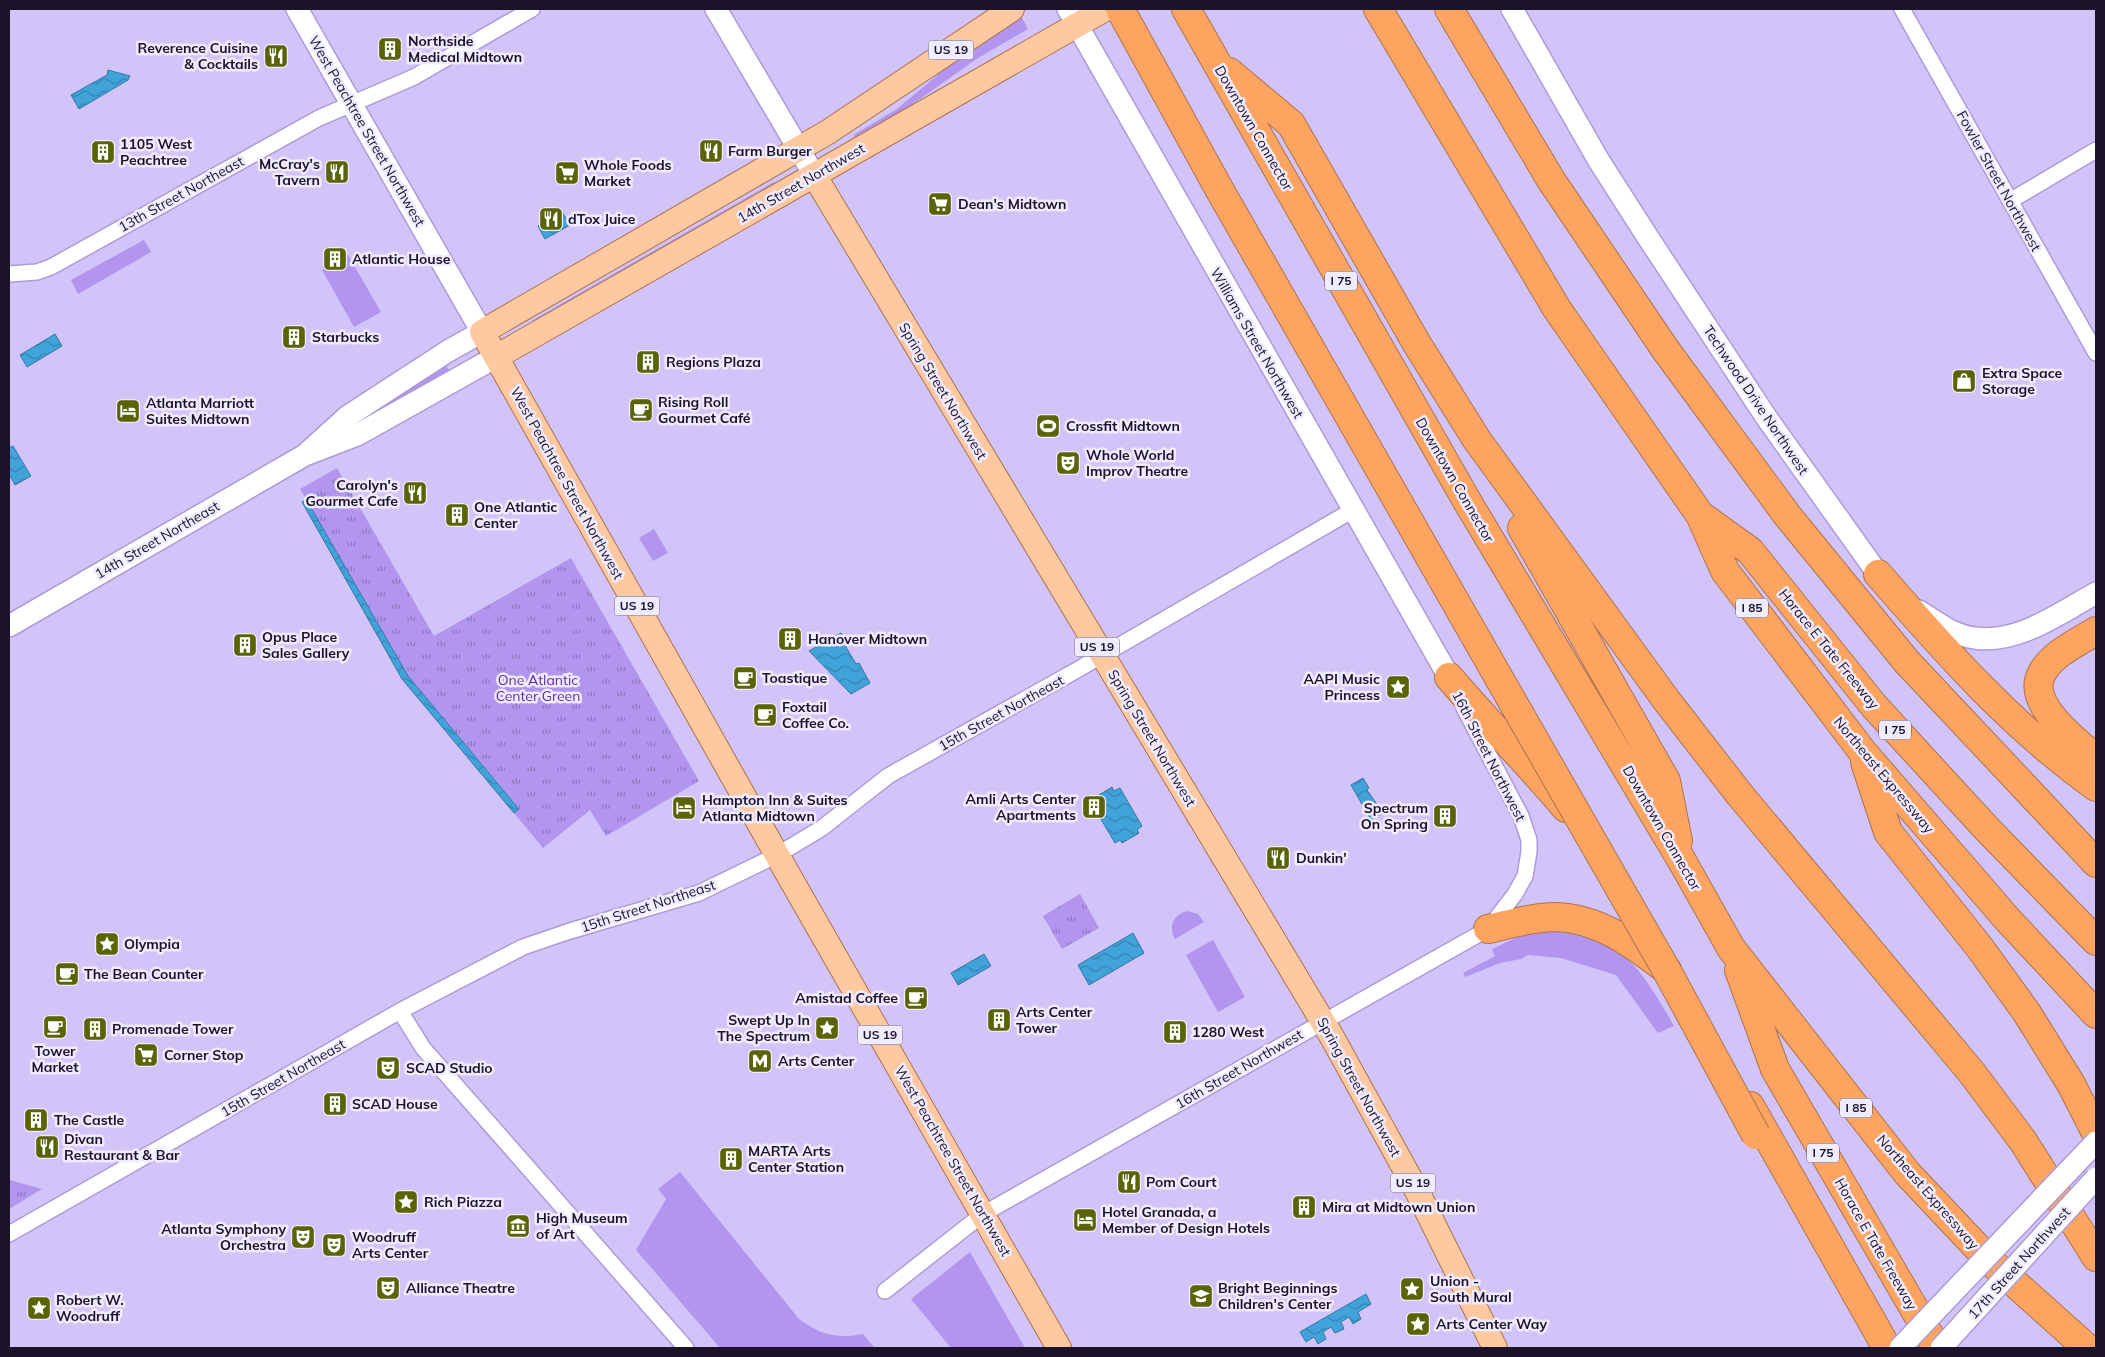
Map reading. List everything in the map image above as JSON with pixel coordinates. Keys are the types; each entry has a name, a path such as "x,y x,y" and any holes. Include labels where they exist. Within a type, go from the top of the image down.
{"highway":[{"path":"1109,9 1218,187 1667,971 1861,1323 1879,1348"},
{"name":"Downtown Connector","path":"1186,9 1467,501 1682,861 1731,948"},
{"name":"I 75","path":"1378,9 1557,308 1700,515"},
{"path":"1449,9 1556,188 1665,349 1787,515 1907,662 2096,862"},
{"path":"1215,60 1291,124 1417,344 1477,440 1667,701 1734,787 1972,1073 2023,1141 2096,1256"},
{"path":"1477,440 1496,485 1562,595 1666,781 1682,861"},
{"name":"Northeast Expressway","path":"1700,515 1724,571 1862,751 2008,920 2096,1014"},
{"name":"Horace E Tate Freeway","path":"1700,515 1750,551 1874,706 1986,829 2096,941"},
{"path":"1878,574 1982,726 2056,820"},
{"path":"1878,574 1975,684 2041,744 2096,787"},
{"path":"2096,631 2055,659 2042,674 2038,688 2042,702 2048,711 2076,742 2096,758"},
{"path":"1449,677 1492,728 1533,770 1575,819 1612,868 1677,977 1887,1348"},
{"path":"1862,751 1888,832 1980,948 2027,1013 2071,1084 2096,1133"},
{"path":"1488,929 1555,917 1577,919 1602,926 1640,949 1677,977"},
{"name":"Northeast Expressway","path":"1731,948 1907,1173 1990,1261 2080,1343"},
{"name":"Horace E Tate Freeway","path":"1731,948 1774,1069 1936,1348"}],"main road":[{"name":"West Peachtree Street Northwest","path":"297,9 1059,1348"},
{"name":"Spring Street Northwest","path":"716,9 1323,1022 1418,1193 1495,1348"},
{"name":"US 19","path":"482,332 799,149 889,92 1012,9"},
{"name":"14th Street Northwest","path":"496,357 814,175 1072,17 1109,9"},
{"name":"Techwood Drive Northwest","path":"1512,9 1599,161 1646,236 1766,418 1878,574 1916,608 1944,628 1973,638 1997,639 2042,623 2096,593"},
{"name":"Williams Street Northwest","path":"1072,17 1449,677"},
{"name":"14th Street Northeast","path":"305,455 348,416 448,351 482,332"},
{"name":"14th Street Northeast","path":"9,626 305,455 357,435 496,357"},
{"name":"17th Street Northwest","path":"1900,1348 2096,1142"},
{"name":"17th Street Northwest","path":"1941,1348 2096,1178"}],"street":[{"name":"13th Street Northeast","path":"9,274 37,272 51,266 319,118 414,77 532,9"},
{"name":"Fowler Street Northwest","path":"1902,9 2096,353"},
{"path":"2010,202 2096,150"},
{"name":"15th Street Northeast","path":"9,1234 400,1011 523,947 570,931 699,893 778,855 822,828 888,776 1353,510"},
{"name":"16th Street Northwest","path":"885,1291 983,1214 1488,929 1515,894 1525,876 1529,840 1521,816 1449,677"},
{"path":"400,1011 423,1048 686,1348"}],"green space":[{"path":"1021,16 1028,29 978,58 900,113 853,138 855,134 897,109 971,47"},
{"path":"774,182 775,184 532,322 533,320"},
{"path":"144,240 151,252 78,294 71,280"},
{"path":"348,255 381,312 354,327 322,270"},
{"path":"445,364 449,370 384,408 383,405"},
{"name":"One Atlantic Center Green","path":"337,468 434,636 571,558 699,781 606,836 590,810 543,848 514,813 519,808 408,676 300,489"},
{"path":"654,529 668,553 653,561 639,538"},
{"path":"1080,894 1099,928 1062,949 1043,916"},
{"path":"1187,911 1198,914 1204,922 1175,939 1172,930 1173,922 1178,915"},
{"path":"1560,930 1600,940 1630,961 1653,990 1674,1026 1658,1033 1616,975 1561,958 1528,955 1521,959 1500,963 1465,977 1463,973 1495,956 1492,949 1531,931"},
{"path":"100,936 116,941 117,950 97,946 96,942"},
{"path":"1213,940 1245,997 1218,1012 1186,955"},
{"path":"680,1172 799,1319 814,1329 837,1336 863,1334 875,1348 720,1348 636,1250 666,1199 658,1189"},
{"path":"9,1180 42,1189 9,1209"},
{"path":"970,1252 1025,1348 951,1348 911,1299"}],"water":[{"path":"108,70 130,76 128,80 79,109 71,95 107,75"},
{"path":"562,212 570,225 545,239 538,226"},
{"path":"55,334 62,346 27,367 20,355"},
{"path":"13,446 31,476 15,485 9,474 9,448"},
{"path":"306,499 408,676 519,809 514,813 402,679 302,502"},
{"path":"841,633 848,645 846,647 856,664 859,663 870,683 851,694 809,651"},
{"path":"1363,778 1369,788 1367,790 1383,813 1371,820 1351,785"},
{"path":"1112,787 1114,791 1120,788 1142,826 1137,830 1139,833 1122,843 1120,840 1115,843 1092,804 1098,800 1096,797"},
{"path":"1133,933 1144,953 1089,985 1078,965"},
{"path":"984,954 991,966 958,985 951,973"},
{"path":"1366,1294 1371,1304 1358,1312 1361,1319 1353,1324 1349,1317 1341,1322 1344,1329 1335,1333 1331,1327 1323,1332 1326,1339 1318,1344 1314,1337 1306,1342 1300,1332"}],"place":[{"name":"Northside Medical Midtown","path":"390,49"},
{"name":"Reverence Cuisine & Cocktails","path":"276,56"},
{"name":"Farm Burger","path":"711,151"},
{"name":"1105 West Peachtree","path":"103,152"},
{"name":"McCray's Tavern","path":"337,172"},
{"name":"Whole Foods Market","path":"567,173"},
{"name":"Dean's Midtown","path":"940,204"},
{"name":"dTox Juice","path":"551,219"},
{"name":"Atlantic House","path":"335,259"},
{"name":"Starbucks","path":"294,337"},
{"name":"Regions Plaza","path":"648,362"},
{"name":"Extra Space Storage","path":"1964,381"},
{"name":"Rising Roll Gourmet Café","path":"641,410"},
{"name":"Atlanta Marriott Suites Midtown","path":"128,411"},
{"name":"Crossfit Midtown","path":"1048,426"},
{"name":"Whole World Improv Theatre","path":"1068,463"},
{"name":"Carolyn's Gourmet Cafe","path":"415,493"},
{"name":"One Atlantic Center","path":"457,515"},
{"name":"Hanover Midtown","path":"790,639"},
{"name":"Opus Place Sales Gallery","path":"245,645"},
{"name":"Toastique","path":"745,678"},
{"name":"AAPI Music Princess","path":"1398,687"},
{"name":"Foxtail Coffee Co.","path":"765,715"},
{"name":"Amli Arts Center Apartments","path":"1094,807"},
{"name":"Hampton Inn & Suites Atlanta Midtown","path":"684,808"},
{"name":"Spectrum On Spring","path":"1445,816"},
{"name":"Dunkin'","path":"1278,858"},
{"name":"Olympia","path":"107,944"},
{"name":"The Bean Counter","path":"67,974"},
{"name":"Amistad Coffee","path":"916,998"},
{"name":"Arts Center Tower","path":"999,1020"},
{"name":"Tower Market","path":"55,1027"},
{"name":"Swept Up In The Spectrum","path":"827,1028"},
{"name":"Promenade Tower","path":"95,1029"},
{"name":"1280 West","path":"1175,1032"},
{"name":"Corner Stop","path":"146,1055"},
{"name":"Arts Center","path":"760,1061"},
{"name":"SCAD Studio","path":"388,1068"},
{"name":"SCAD House","path":"335,1104"},
{"name":"The Castle","path":"36,1120"},
{"name":"Divan Restaurant & Bar","path":"47,1147"},
{"name":"MARTA Arts Center Station","path":"731,1159"},
{"name":"Pom Court","path":"1129,1182"},
{"name":"Rich Piazza","path":"406,1202"},
{"name":"Mira at Midtown Union","path":"1304,1207"},
{"name":"Hotel Granada, a Member of Design Hotels","path":"1085,1220"},
{"name":"High Museum of Art","path":"518,1226"},
{"name":"Atlanta Symphony Orchestra","path":"303,1237"},
{"name":"Woodruff Arts Center","path":"334,1245"},
{"name":"Alliance Theatre","path":"388,1288"},
{"name":"Union - South Mural","path":"1412,1289"},
{"name":"Bright Beginnings Children's Center","path":"1201,1296"},
{"name":"Robert W. Woodruff","path":"39,1308"},
{"name":"Arts Center Way","path":"1418,1324"}]}
